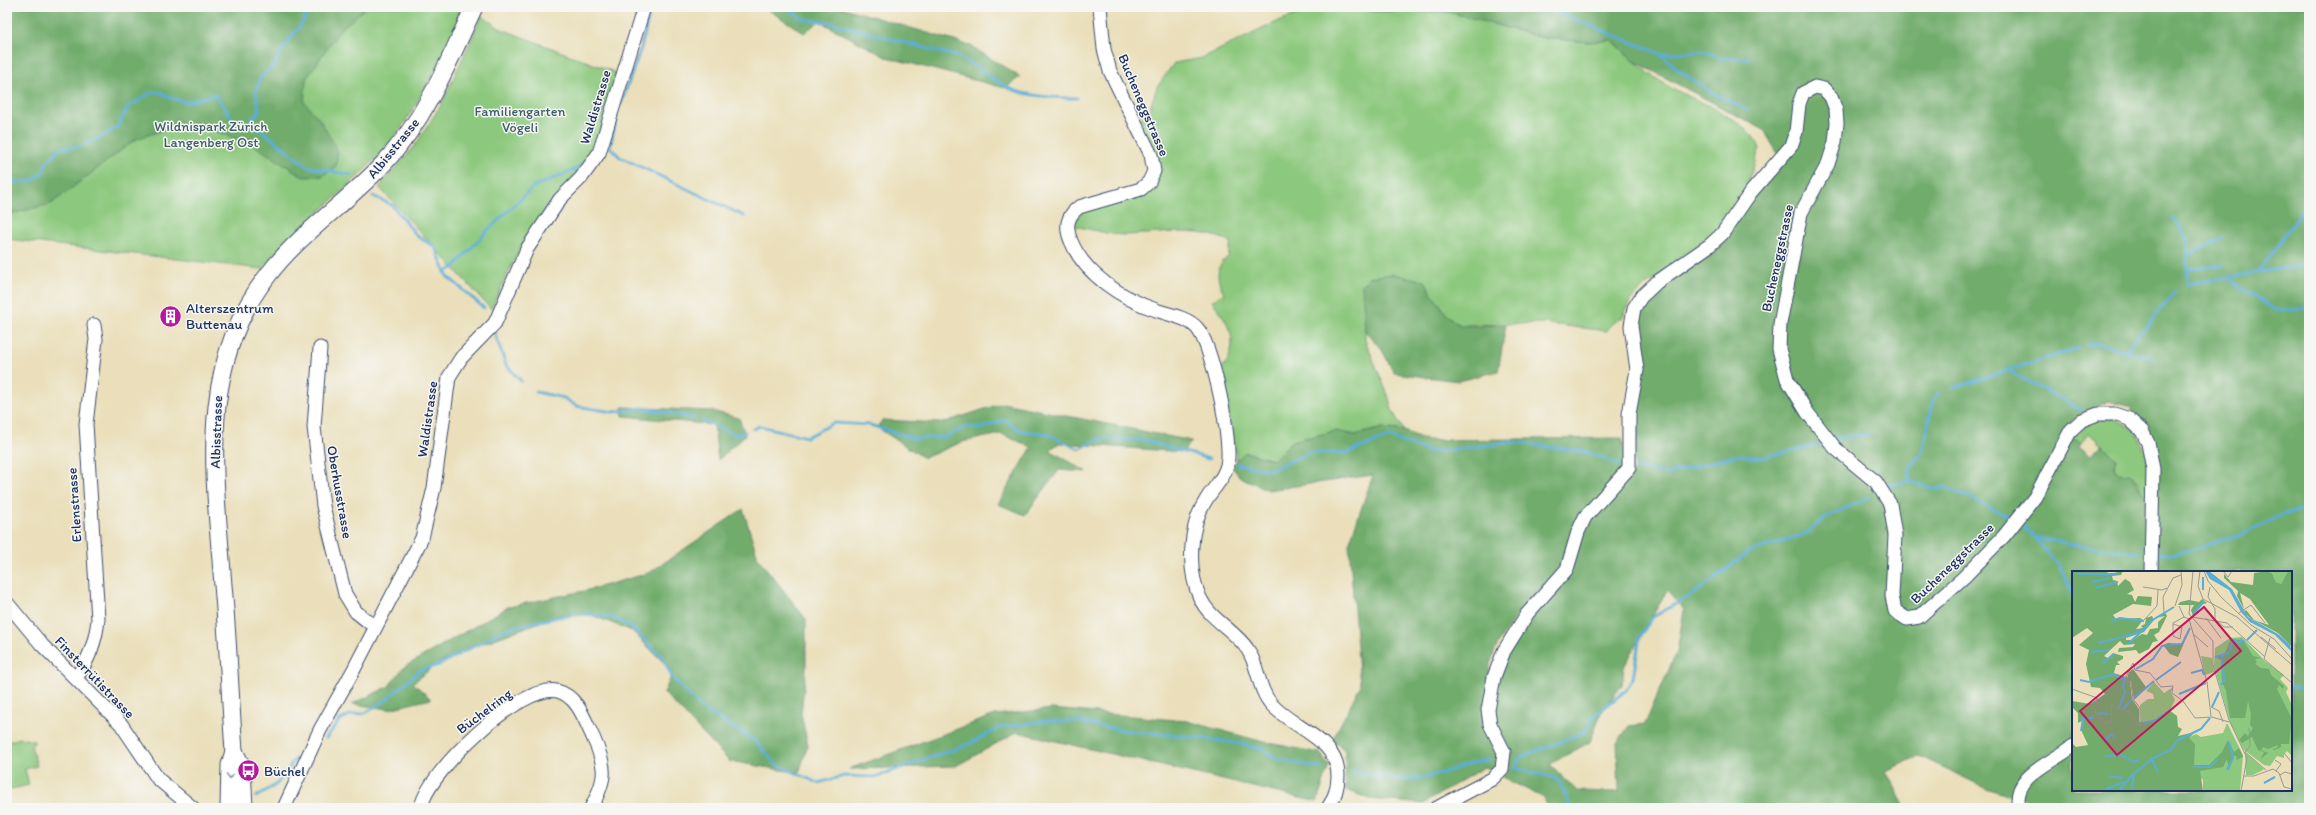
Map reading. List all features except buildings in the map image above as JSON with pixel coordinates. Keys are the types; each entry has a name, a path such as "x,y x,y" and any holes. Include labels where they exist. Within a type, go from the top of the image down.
{"main road":[{"name":"Albisstrasse","path":"229,808 230,765 234,751 214,462 215,407 223,366 240,321 268,274 293,246 386,161 414,125 436,88 474,7"},
{"name":"Albisstrasse","path":"234,751 242,767 244,808"}],"street":[{"name":"Waldistrasse","path":"284,808 320,730 344,689 375,627 410,564 427,519 434,488 449,377 461,358 495,323 527,249 560,199 581,178 599,153 644,7"},
{"name":"Bucheneggstrasse","path":"1100,7 1104,49 1110,71 1151,154 1154,171 1149,182 1141,189 1079,207 1071,215 1068,231 1079,256 1105,282 1143,305 1189,322 1205,338 1226,425 1229,454 1225,472 1203,504 1195,526 1192,556 1198,592 1209,612 1239,638 1249,652 1264,693 1271,704 1320,741 1334,756 1338,780 1336,793 1328,808"},
{"name":"Bucheneggstrasse","path":"1436,808 1495,777 1502,769 1504,752 1490,724 1488,710 1494,677 1504,651 1527,614 1567,569 1578,532 1586,517 1628,468 1629,414 1637,370 1631,326 1634,308 1641,297 1657,282 1710,245 1722,234 1751,192 1788,152 1794,140 1803,94 1810,88 1815,87 1824,89 1831,97 1837,116 1837,132 1828,164 1800,213 1780,324 1778,359 1794,392 1823,433 1835,448 1876,482 1890,504 1895,535 1893,603 1895,611 1903,617 1914,619 1924,614 1992,550 2035,497 2071,430 2082,420 2098,414 2114,414 2129,419 2142,431 2148,443 2153,469 2151,571"},
{"name":"Erlenstrasse","path":"76,678 93,648 97,636 98,619 86,424 96,339 94,325"},
{"name":"Oberhusstrasse","path":"320,348 314,427 324,506 345,594 356,612 375,627"},
{"name":"Finsterrütistrasse","path":"7,603 42,645 121,724 158,779 192,808"},
{"name":"Büchelring","path":"421,808 425,793 430,784 461,748 512,707 536,694 552,691 564,694 575,703 603,759 604,778 591,808"},
{"path":"2019,808 2019,792 2023,782 2032,774 2072,747"}],"green space":[{"name":"Wildnispark Zürich Langenberg Ost","path":"7,7 465,7 428,84 394,137 366,169 290,239 262,269 7,239"},
{"path":"7,7 366,7 340,30 306,79 304,102 320,120 338,151 336,166 322,176 304,177 252,144 188,122 136,139 51,204 7,215"},
{"path":"764,7 841,7 971,46 1020,77 1005,88 886,57 819,21 804,33"},
{"path":"1318,7 1373,11 1449,12 1544,38 1588,42 1612,40 1636,63 1663,83 1731,118 1743,126 1753,136 1760,148 1745,191 1715,234 1688,254 1684,253 1680,260 1646,285 1630,301 1623,317 1610,325 1607,331 1542,323 1460,325 1447,316 1441,305 1436,302 1425,281 1411,278 1362,284 1365,314 1365,340 1388,395 1392,410 1404,431 1383,428 1355,435 1336,431 1292,441 1273,460 1245,452 1237,460 1219,373 1229,357 1232,341 1231,334 1225,320 1212,301 1224,293 1218,279 1218,274 1220,265 1228,257 1231,242 1218,237 1192,232 1119,235 1074,226 1078,215 1095,206 1145,195 1154,187 1159,177 1160,164 1139,120 1150,108 1157,87 1174,63 1202,58 1281,20"},
{"path":"1333,7 2309,7 2309,808 2155,808 2152,805 2122,808 2054,808 1988,789 1919,756 1886,771 1906,808 1548,808 1544,798 1502,777 1509,768 1510,754 1493,717 1497,684 1508,654 1538,609 1586,525 1631,476 1635,469 1633,431 1642,372 1638,325 1640,314 1652,294 1720,243 1779,156 1764,130 1634,61 1612,40 1588,42 1544,38 1449,12 1373,11","holes":["2108,401 2131,407 2132,415 2149,429 2158,460 2158,499 2148,500 2130,473 2120,474 2114,468 2117,460 2102,444 2091,456 2079,446 2081,443 2064,432 2072,420","1667,590 1684,610 1677,651 1645,724 1629,726 1617,743 1619,792 1577,791 1550,764 1590,742 1601,713 1622,685 1624,667"]},
{"name":"Familiengarten Vögeli","path":"482,16 499,28 617,73 594,153 559,195 521,246 491,309 379,187 414,147 441,105"},
{"path":"1393,274 1425,281 1435,299 1445,312 1460,325 1506,325 1498,371 1458,381 1394,373 1381,348 1365,331 1362,284 1370,277"},
{"path":"1003,403 1192,441 1183,452 1059,443 1050,450 1087,472 1059,470 1025,515 998,504 1032,447 1001,434 962,442 924,458 878,428 882,420 942,423"},
{"path":"622,407 712,411 739,418 745,435 718,460 714,425 623,416"},
{"path":"2113,418 2136,430 2147,454 2148,500 2144,495 2139,481 2120,474 2113,468 2117,460 2089,433 2081,443 2071,438 2085,426 2101,420"},
{"path":"1383,428 1404,431 1426,440 1622,438 1625,457 1620,472 1570,551 1552,576 1516,617 1501,639 1495,652 1490,665 1489,677 1499,749 1498,761 1493,772 1484,767 1423,804 1370,799 1346,790 1345,751 1333,739 1360,686 1349,544 1373,475 1268,490 1240,477 1231,466 1245,452 1273,460 1292,441 1336,431 1355,435"},
{"path":"743,509 758,558 806,619 806,668 801,714 808,745 799,773 729,761 664,693 673,672 632,631 591,615 559,615 465,650 434,666 413,683 431,699 389,709 352,704 388,687 404,667 508,607 588,590 649,573"},
{"path":"1052,709 1187,721 1264,742 1320,753 1329,766 1317,802 1017,732 956,766 849,769 995,715"},
{"path":"20,738 34,741 31,745 37,766 25,769 29,785 7,790 7,742"}],"waterway":[{"path":"246,126 259,111 256,91 260,78 274,65 284,47 303,22 310,7"},
{"path":"621,104 641,48 651,7"},
{"path":"786,7 803,19 828,22 959,57 1001,84 1027,94 1059,98 1077,98"},
{"path":"1325,7 1361,10 1372,7"},
{"path":"1521,7 1556,12 1661,54 1678,70 1713,93 1748,110"},
{"path":"1661,54 1705,51 1720,58 1749,58"},
{"path":"7,183 31,181 42,174 47,162 60,148 79,147 105,135 118,126 128,107 152,92 161,92 168,97 186,102 215,95 236,123 260,129 308,167 352,175"},
{"path":"617,117 610,147 620,157 744,216"},
{"path":"445,272 453,268 488,230 533,187 576,169 589,157"},
{"path":"373,196 392,205 417,236 435,247 447,276 484,308"},
{"path":"2259,272 2309,200"},
{"path":"2173,217 2188,239 2186,284 2309,264"},
{"path":"2188,255 2222,239"},
{"path":"2187,270 2223,265"},
{"path":"2227,277 2266,305 2279,311 2309,308"},
{"path":"2126,350 2175,293"},
{"path":"494,331 506,365 521,381"},
{"path":"2087,345 2096,343 2155,359"},
{"path":"1953,388 2078,348"},
{"path":"2008,371 2082,410"},
{"path":"536,392 564,398 576,406 613,412 643,408 694,418"},
{"path":"1909,481 1910,469 1922,452 1934,398 1939,393"},
{"path":"702,420 736,435 745,432"},
{"path":"753,429 760,426 807,437 833,423 870,425 915,439 945,437 968,426 978,429 1005,420 1021,431 1045,433 1079,449 1098,439 1144,440 1209,459"},
{"path":"1835,438 1869,434"},
{"path":"1237,464 1270,470 1309,453 1346,453 1389,437 1431,452 1513,442 1588,452 1619,465"},
{"path":"1636,468 1667,474 1738,455 1761,458 1824,443"},
{"path":"1886,486 1909,481 1937,490 1945,487 2009,516"},
{"path":"1571,808 1560,783 1554,778 1515,768 1519,758 1585,732 1593,717 1626,690 1633,678 1640,636 1653,617 1695,593 1749,552 1805,534 1827,517 1869,497"},
{"path":"2160,552 2172,554 2191,550 2248,532 2286,513 2309,508"},
{"path":"2024,526 2059,565 2072,593"},
{"path":"2034,537 2086,547 2139,552"},
{"path":"326,738 340,720 350,715 365,713 385,701 419,671 439,665 508,628 558,617 587,614 611,617 631,627 663,658 672,677 700,707 755,741 776,764 818,783 844,776 875,777 969,744 1001,727 1045,721 1079,722 1122,730 1236,743 1263,749 1275,758 1321,768"},
{"path":"2292,686 2309,692"},
{"path":"256,797 277,784 296,758"},
{"path":"1351,771 1386,778 1412,779 1430,776 1471,763 1489,760"}],"place":[{"name":"Alterszentrum Buttenau","path":"170,316"},
{"name":"Büchel","path":"248,771"}]}
